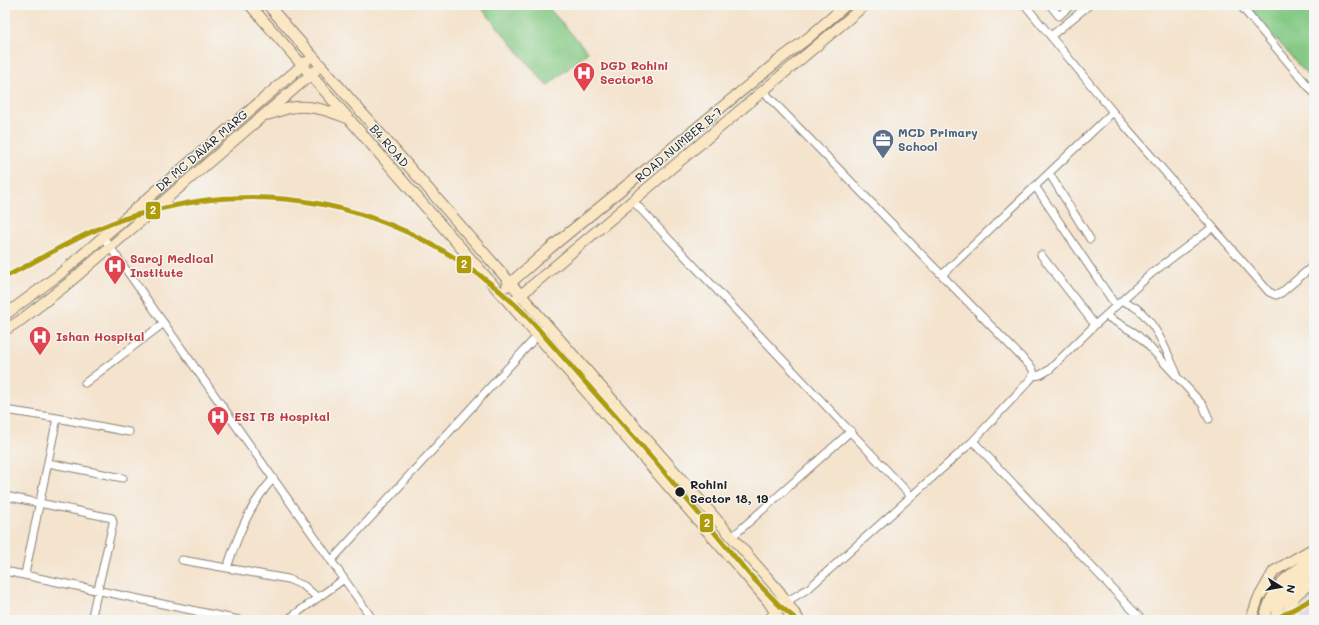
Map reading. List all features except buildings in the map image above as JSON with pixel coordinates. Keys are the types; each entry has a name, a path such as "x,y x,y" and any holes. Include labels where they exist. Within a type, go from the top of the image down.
{"street":[{"name":"B4 ROAD","path":"250,5 762,595 777,616"},
{"name":"B4 ROAD","path":"268,5 779,591 799,620"},
{"name":"ROAD NUMBER B-7","path":"499,292 778,61 808,38 846,5"},
{"name":"ROAD NUMBER B-7","path":"510,304 522,296 865,5"},
{"path":"1025,5 1113,112 1269,292 1276,295 1281,293 1314,265"},
{"path":"1050,5 1059,16 1071,5"},
{"path":"1051,36 1089,5"},
{"path":"1240,5 1314,93"},
{"path":"808,38 816,47"},
{"path":"5,315 60,274 313,57"},
{"name":"DR MC DAVAR MARG","path":"5,330 21,320 111,247 322,66"},
{"path":"763,91 1034,371 1029,382 973,441 809,588 786,602 777,616 766,620"},
{"path":"262,116 291,108 306,107 330,112 349,119"},
{"path":"942,275 1113,112"},
{"path":"1049,173 1090,239"},
{"path":"1035,186 1116,306"},
{"path":"417,198 428,189"},
{"path":"633,201 911,496"},
{"path":"1033,376 1040,375 1049,370 1152,273 1213,227"},
{"path":"103,237 373,620"},
{"path":"1041,255 1095,326"},
{"path":"1122,300 1138,309 1159,335 1181,381"},
{"path":"1106,316 1135,333 1144,341 1203,405 1209,419"},
{"path":"85,383 164,323"},
{"path":"331,561 537,336 548,326"},
{"path":"5,410 58,418 129,432"},
{"path":"26,574 39,503 58,418"},
{"path":"732,537 851,431"},
{"path":"973,441 1142,620"},
{"path":"48,463 123,478"},
{"path":"227,568 235,545 253,506 260,494 273,479"},
{"path":"5,496 112,518 113,523 91,620"},
{"path":"1251,620 1258,599 1274,571 1314,548"},
{"path":"1264,620 1269,602 1280,582 1292,572 1314,559"},
{"path":"182,560 276,576 297,582 318,598"},
{"path":"1275,620 1279,603 1285,593 1299,579 1314,570"},
{"path":"5,571 26,574 239,620"},
{"path":"287,620 344,579"},
{"path":"1286,620 1287,610 1291,601 1300,591 1314,582"}],"shaded area":[{"path":"1314,591 1314,620 1300,620 1306,596"}],"green space":[{"path":"479,5 546,5 588,52 547,86"},
{"path":"1247,5 1314,5 1314,83"}],"transit line":[{"name":"2","path":"5,277 84,235 116,221 182,204 207,200 232,198 273,198 313,203 352,212 390,225 427,242 462,263 495,287 525,314 654,460 749,574 780,606 797,620"},
{"name":"2","path":"1274,620 1314,598"}],"place":[{"name":"DGD Rohini Sector18","path":"584,92"},
{"name":"MCD Primary School","path":"883,160"},
{"name":"Saroj Medical Institute","path":"115,286"},
{"name":"Ishan Hospital","path":"40,356"},
{"name":"ESI TB Hospital","path":"218,436"},
{"name":"Rohini Sector 18, 19","path":"680,492"}]}
